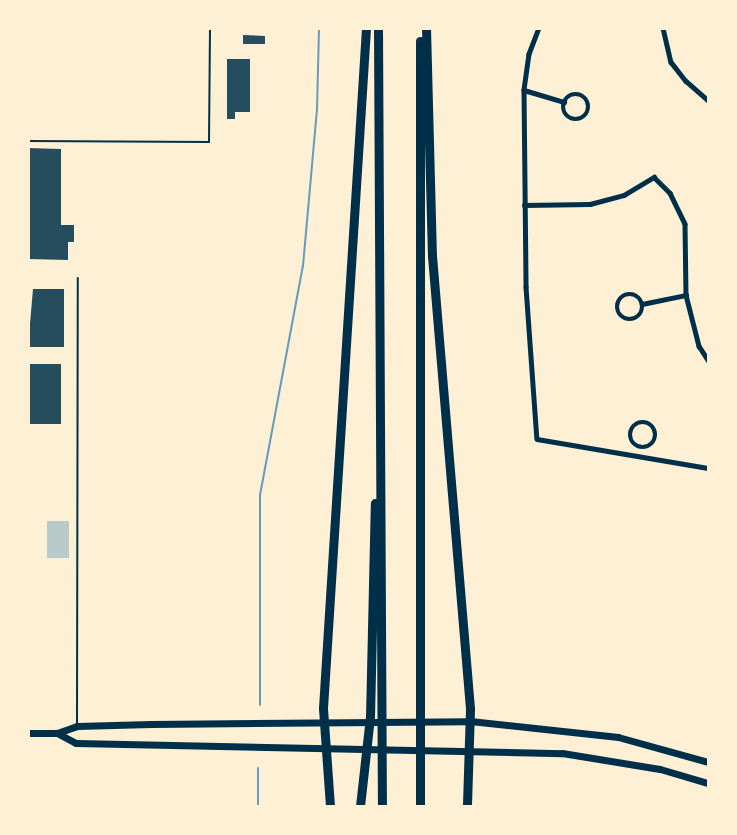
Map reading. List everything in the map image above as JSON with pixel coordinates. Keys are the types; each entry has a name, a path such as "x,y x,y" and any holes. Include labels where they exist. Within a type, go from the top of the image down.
{"highway":[{"path":"330,807 323,721 366,28"},
{"path":"378,28 382,807"},
{"path":"420,28 420,807"},
{"path":"426,28 432,256 470,721 471,751 466,807"},
{"path":"360,807 370,717 371,546 380,447"}],"main road":[{"path":"57,734 77,726 323,721 470,721 618,737 708,762"},
{"path":"28,733 57,734 76,743 349,751 471,751 595,757 660,769 708,783"}],"street":[{"path":"663,28 671,62 686,81 708,100"},
{"path":"540,29 529,54 524,90 524,205 537,439 708,468"},
{"path":"524,90 564,102"},
{"path":"578,94 587,102 588,110 580,119 571,119 564,114 564,102 570,95 578,94"},
{"path":"524,205 590,204 624,195 654,177 670,193 685,224 686,295 699,346 708,360"},
{"path":"628,294 636,296 642,304 641,314 634,319 626,320 617,310 619,301 628,294"},
{"path":"642,304 686,295"},
{"path":"646,422 655,429 656,437 652,445 641,447 632,442 631,433 634,425 646,422"},
{"path":"640,456 641,447"}],"lane":[{"path":"28,141 210,142 210,28"},
{"path":"77,726 78,278"}],"shaded area":[{"path":"47,521 69,521 69,558 47,558"}],"building":[{"path":"243,35 265,36 265,44 243,44"},
{"path":"227,59 250,59 250,112 235,112 235,119 227,119"},
{"path":"28,148 61,149 61,225 74,225 74,242 68,242 68,260 28,259"},
{"path":"33,289 64,289 64,347 28,347"},
{"path":"28,364 61,364 61,424 28,424"}],"waterway":[{"path":"260,705 260,495 303,266 317,110 319,28"},
{"path":"258,768 258,806"}]}
